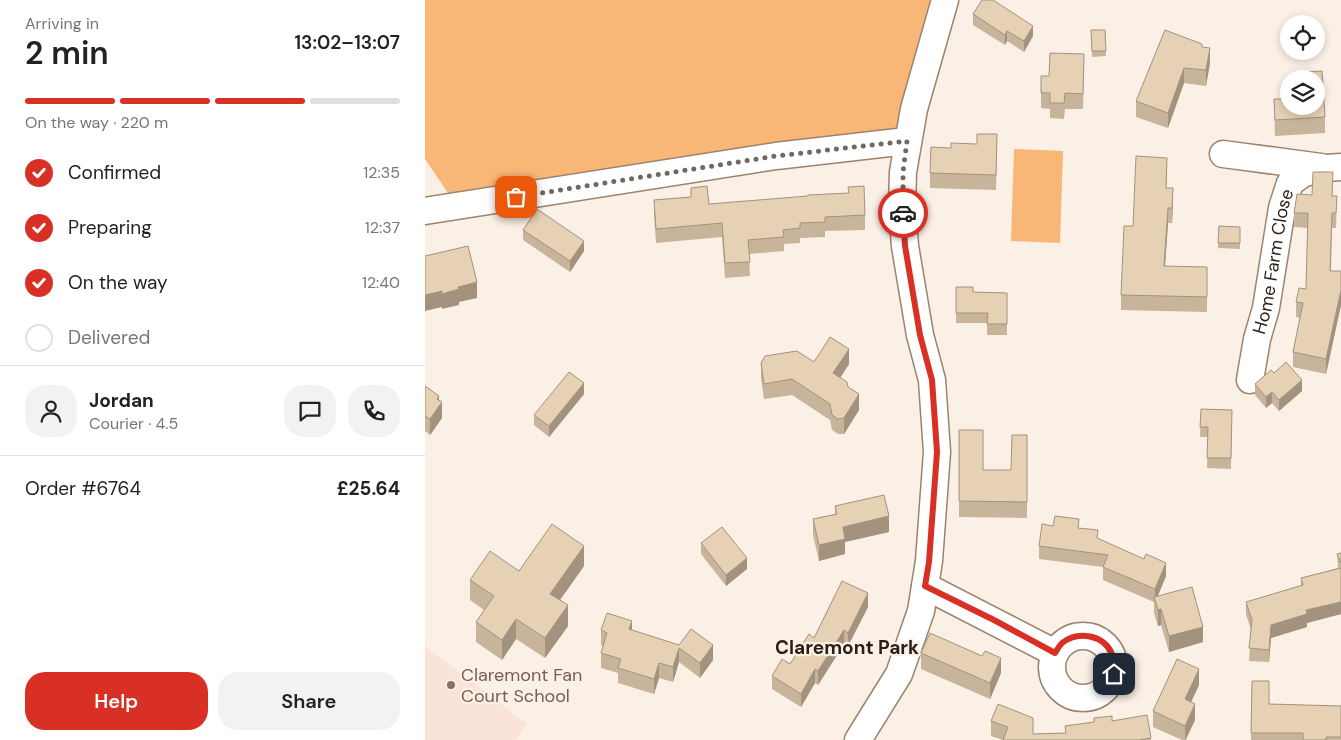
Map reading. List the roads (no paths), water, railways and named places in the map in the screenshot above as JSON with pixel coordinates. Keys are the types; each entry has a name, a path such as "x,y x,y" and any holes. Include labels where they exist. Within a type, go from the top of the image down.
{"street":[{"path":"858,740 899,674 921,611 929,562 937,452 932,380 920,335 905,246 902,206 903,172 907,141 914,108 945,0"},
{"path":"425,211 776,156 907,141"},
{"name":"Home Farm Close","path":"1223,154 1334,167"},
{"name":"Home Farm Close","path":"1249,380 1257,339 1266,308 1282,208 1291,183 1304,173 1334,167"},
{"path":"925,586 1055,653"}],"place":[{"name":"Claremont Fan Court School","path":"451,685"}],"district":[{"name":"Claremont Park","path":"847,647"}]}
